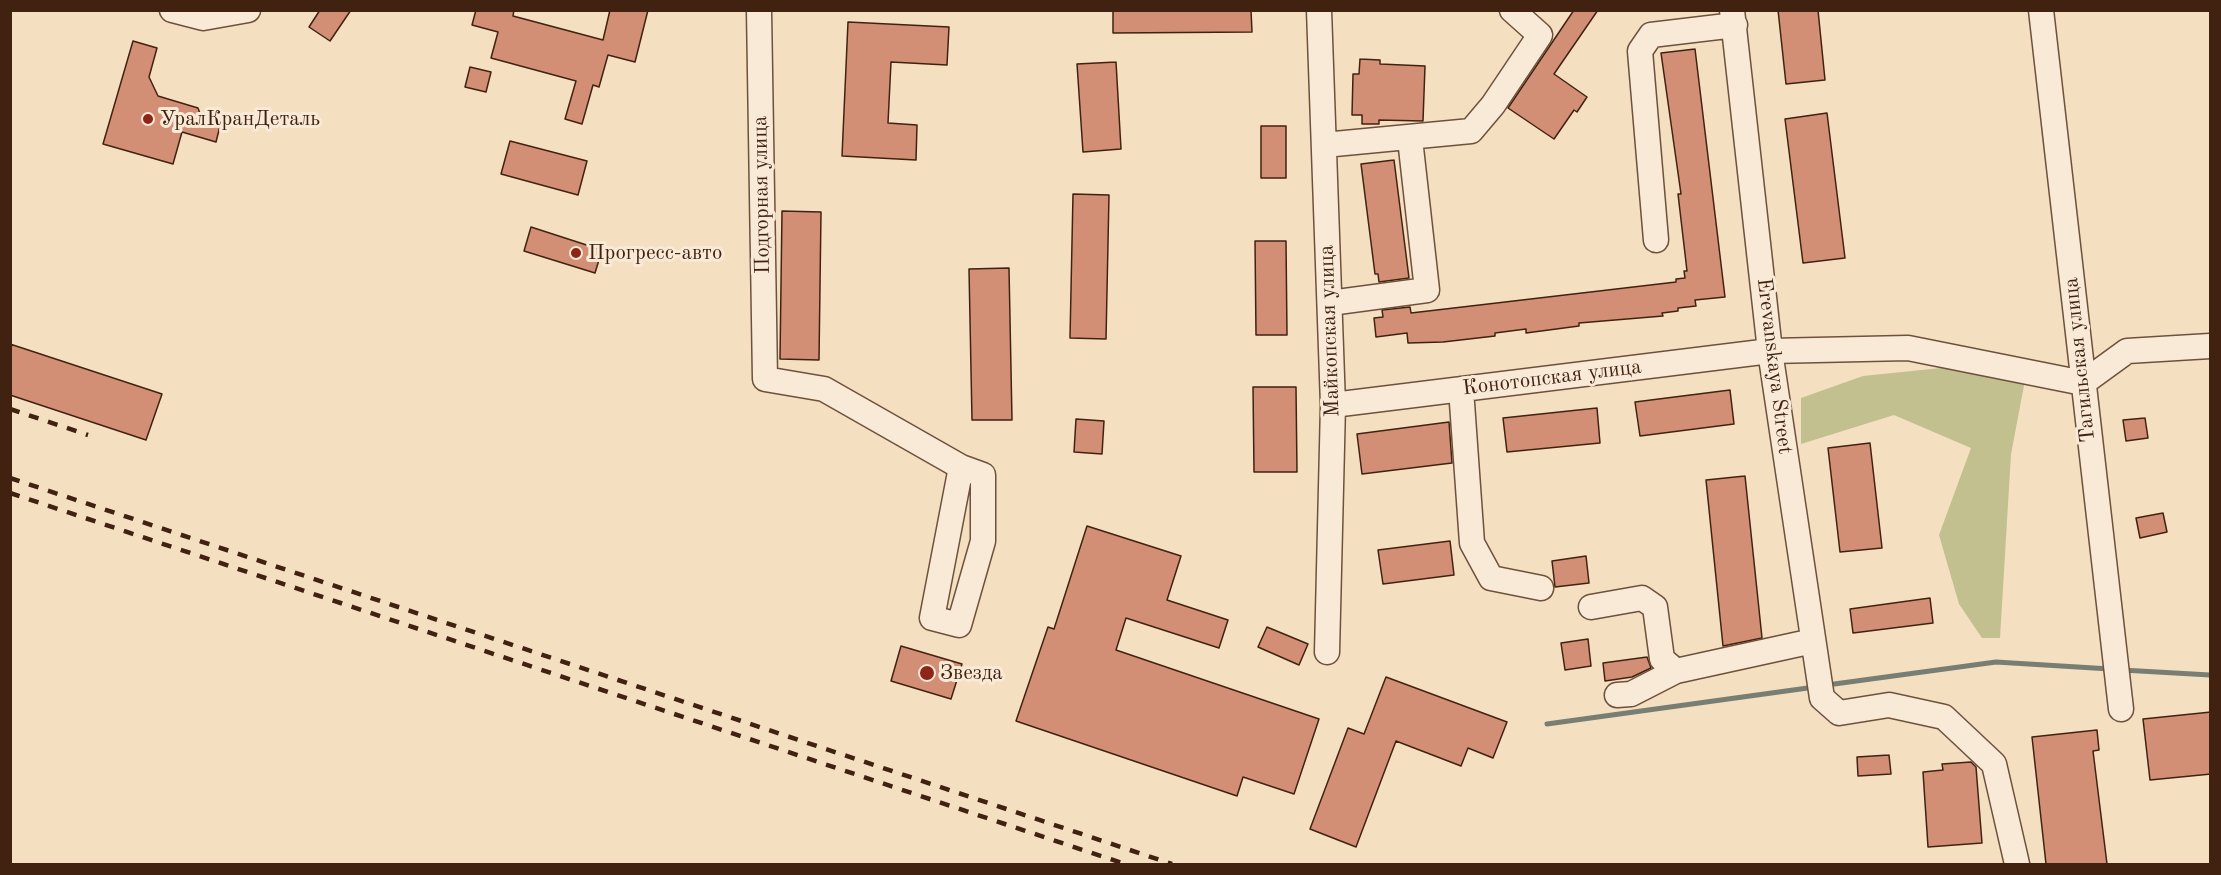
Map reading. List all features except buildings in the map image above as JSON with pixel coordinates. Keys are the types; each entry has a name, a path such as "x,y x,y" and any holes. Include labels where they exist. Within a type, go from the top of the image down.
{"street":[{"path":"172,10 203,18 248,10"},
{"name":"Подгорная улица","path":"759,10 765,379 824,389 961,467"},
{"name":"Майкопская улица","path":"1319,10 1334,405 1327,652"},
{"path":"1324,145 1410,139 1471,131 1493,105 1540,35 1512,10"},
{"name":"Тагильская улица","path":"2041,10 2121,709"},
{"path":"1656,240 1640,51 1651,35 1734,18"},
{"name":"Erevanskaya Street","path":"1734,18 1770,351 1822,698 1839,713 1889,705 1944,717 1994,764 2017,864"},
{"path":"1330,303 1427,290 1410,139"},
{"path":"2083,383 2127,351 2211,346"},
{"name":"Конотопская улица","path":"1334,405 1770,351 1908,348 2083,383"},
{"path":"1461,389 1472,543 1491,578 1541,588"},
{"path":"961,467 983,475 983,541 959,625 932,618 961,467"},
{"path":"1591,607 1642,598 1655,608 1662,659 1676,671"},
{"path":"1617,695 1631,694 1676,671 1813,641"}],"shaded area":[{"path":"2029,359 2011,454 2000,638 1982,638 1959,604 1939,535 1971,448 1894,415 1801,444 1801,398 1863,376"}],"waterway":[{"path":"1827,685 1996,662 2110,669"},
{"path":"2122,670 2210,675"},
{"path":"1547,724 1815,687"}],"railway":[{"path":"10,409 88,435"},
{"path":"10,478 1172,864"},
{"path":"10,493 1125,864"}],"place":[{"name":"УралКранДеталь","path":"148,119"},
{"name":"Прогресс-авто","path":"576,253"},
{"name":"Звезда","path":"927,673"}]}
